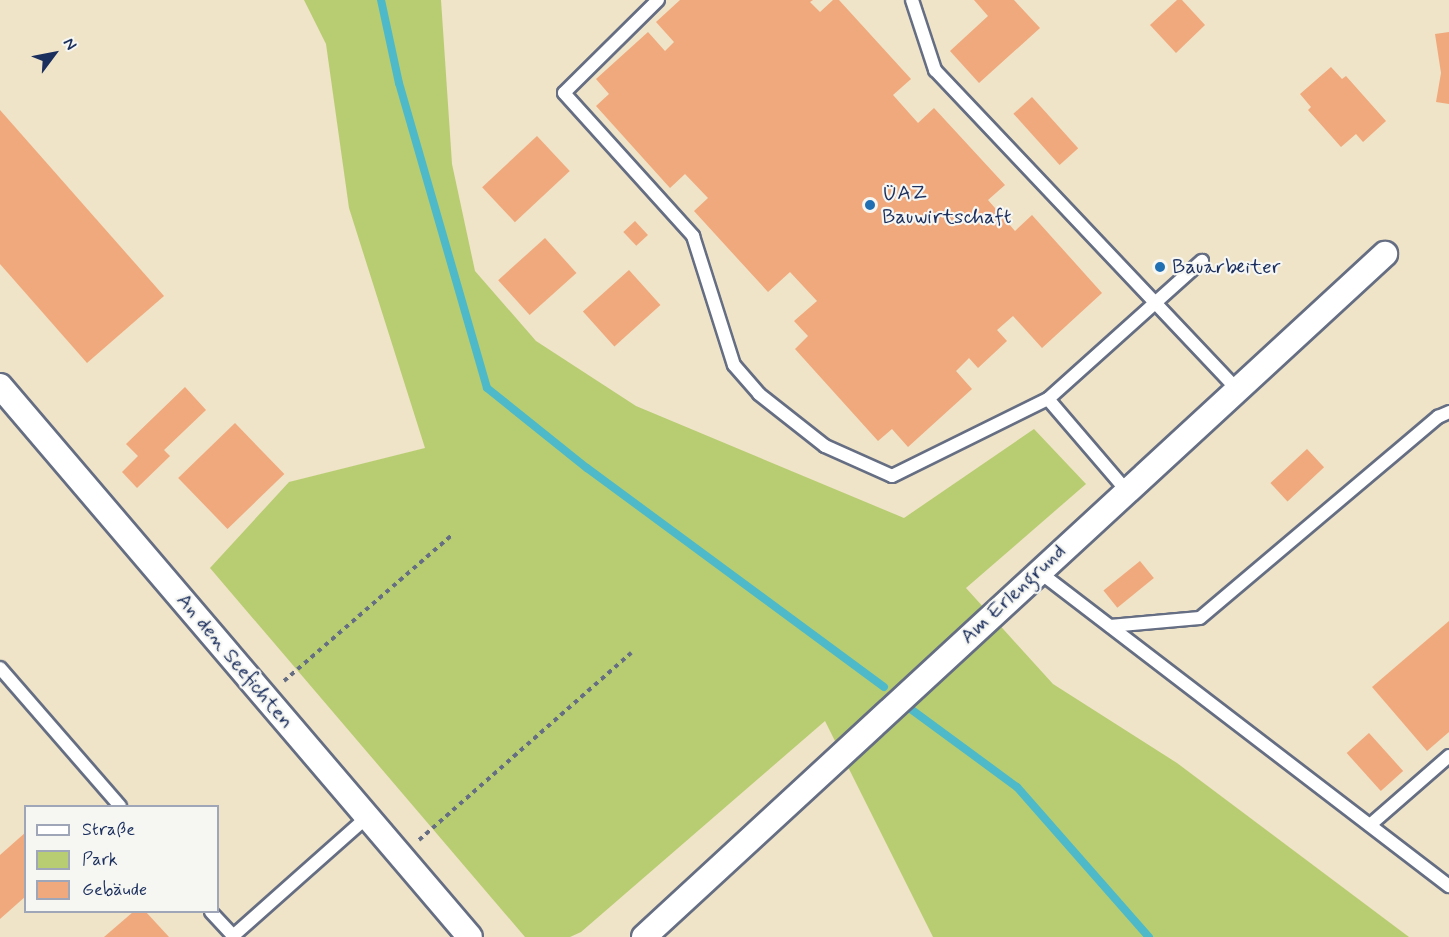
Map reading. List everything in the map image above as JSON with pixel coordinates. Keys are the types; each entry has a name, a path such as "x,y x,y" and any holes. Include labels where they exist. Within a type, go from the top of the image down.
{"street":[{"name":"Am Erlengrund","path":"644,937 1038,571 1385,254"},
{"name":"An den Seefichten","path":"0,386 266,697 464,935"}],"lane":[{"path":"658,0 564,93 693,236 734,365 759,394 825,446 892,477 1048,399 1202,261"},
{"path":"912,0 935,70 1237,389"},
{"path":"1048,399 1126,490"},
{"path":"1110,626 1200,618 1438,417 1449,412"},
{"path":"1038,571 1449,886"},
{"path":"0,668 118,805"},
{"path":"1370,825 1449,756"},
{"path":"212,913 232,936 367,817"}],"path":[{"path":"266,697 453,534"},
{"path":"400,856 631,653"}],"green space":[{"path":"304,0 441,0 452,164 475,271 536,341 636,406 904,518 1034,429 1086,484 966,588 1053,684 1177,763 1409,937 933,937 825,721 581,932 570,937 525,937 210,568 289,482 425,448 349,208 326,44"}],"building":[{"name":"ÜAZ Bauwirtschaft","path":"680,0 813,0 810,2 820,12 833,0 839,0 911,79 893,95 918,123 934,108 1005,185 988,200 1015,231 1032,215 1102,293 1042,348 1013,316 997,330 1007,341 978,368 969,358 956,371 972,389 908,447 892,429 878,441 795,349 808,336 794,321 817,301 790,272 768,292 694,211 708,198 685,174 670,188 596,106 609,94 596,79 648,32 665,51 674,42 656,22"},
{"path":"974,0 1014,0 1040,28 979,83 950,51 988,16"},
{"path":"1177,0 1182,0 1205,25 1176,53 1150,25"},
{"path":"1449,32 1449,104 1436,102 1441,73 1435,34"},
{"path":"1331,67 1342,79 1346,76 1386,121 1363,142 1356,134 1341,147 1308,110 1311,107 1300,94"},
{"path":"1032,97 1078,148 1060,165 1013,114"},
{"path":"0,110 164,296 87,363 0,264"},
{"path":"537,136 570,171 515,222 482,187"},
{"path":"635,221 648,235 636,246 623,232"},
{"path":"545,238 576,273 530,315 498,280"},
{"path":"629,270 660,305 614,346 583,311"},
{"path":"185,387 206,410 164,450 170,456 137,488 122,472 138,456 126,444"},
{"path":"235,423 284,474 227,529 178,478"},
{"path":"1307,449 1324,467 1287,501 1270,483"},
{"path":"1140,561 1154,578 1117,608 1103,591"},
{"path":"1449,621 1449,732 1427,751 1372,687"},
{"path":"1369,733 1403,771 1381,791 1347,753"},
{"path":"24,834 24,898 0,919 0,855"},
{"path":"132,913 147,913 169,937 104,937"}],"waterway":[{"path":"381,0 399,83 487,388 587,468 884,687"},
{"path":"912,710 1017,787 1149,937"}],"place":[{"name":"ÜAZ Bauwirtschaft","path":"870,205"},
{"name":"Bauarbeiter","path":"1160,267"}]}
